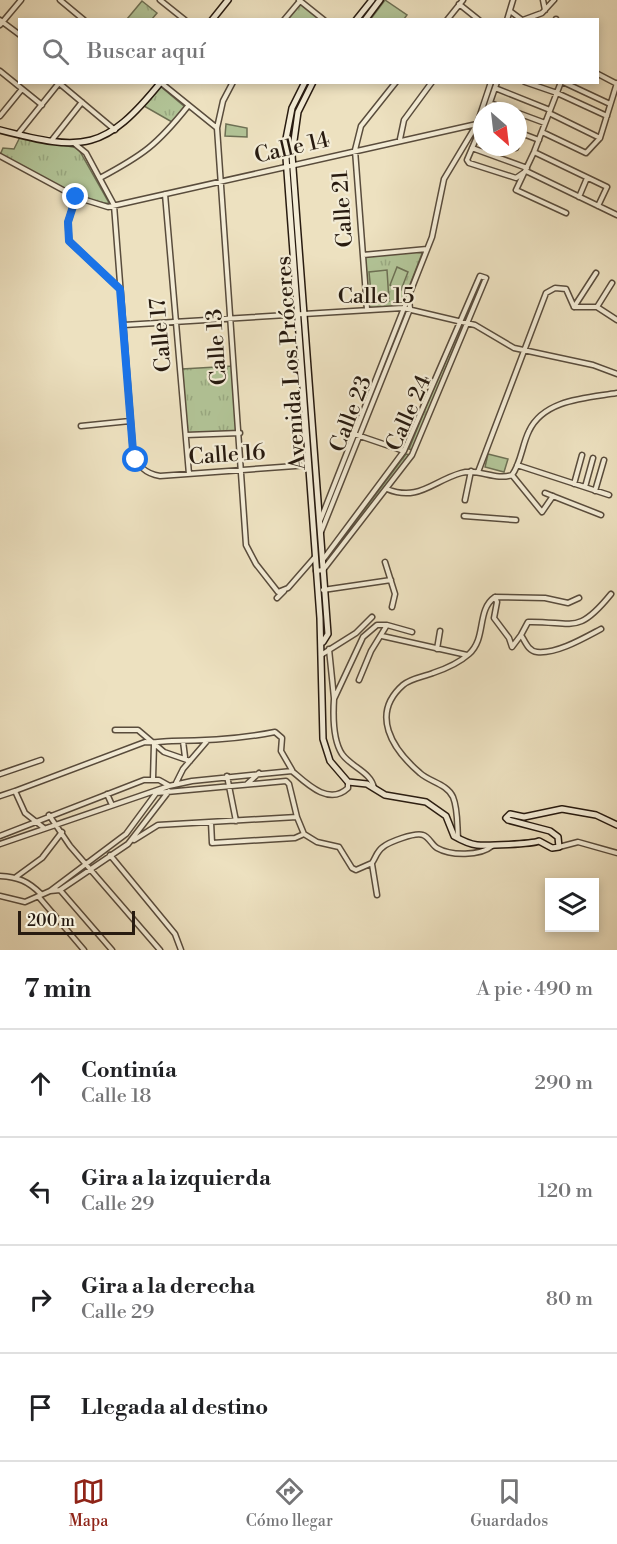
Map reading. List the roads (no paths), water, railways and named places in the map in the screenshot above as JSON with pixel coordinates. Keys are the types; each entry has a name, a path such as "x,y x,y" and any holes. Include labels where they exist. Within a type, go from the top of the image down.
{"main road":[{"path":"214,18 228,0"},
{"path":"358,18 372,0"},
{"path":"366,18 380,0"},
{"path":"0,130 75,144 89,142 116,130 135,115 160,84"},
{"name":"Avenida Los Próceres","path":"304,84 288,123 289,166 297,315 323,561 328,634 322,644"},
{"name":"Avenida Los Próceres","path":"312,84 298,112 289,166 304,314 312,465 313,534 322,644 320,701 323,739 330,761 348,782"},
{"path":"348,782 367,784 385,795 426,802 446,816 448,828 459,838 478,846 510,843 525,845 539,841 552,848 559,847 558,837 550,831 508,820 507,815 539,815 562,809 596,815 617,825"}],"street":[{"path":"18,34 1,23 21,0"},
{"path":"60,0 82,18"},
{"path":"160,0 182,18"},
{"path":"286,18 299,0 322,18"},
{"path":"448,18 463,0"},
{"path":"508,18 513,0"},
{"path":"543,0 545,11"},
{"path":"539,17 554,0"},
{"path":"459,4 476,18"},
{"path":"510,11 519,18"},
{"path":"0,71 42,105"},
{"path":"542,132 586,153 600,138 617,84 599,75"},
{"path":"18,134 58,84"},
{"path":"60,84 116,130"},
{"path":"162,84 217,128"},
{"name":"Calle 13","path":"232,84 223,100 217,128 246,545 256,564 278,592 287,589"},
{"name":"Calle 21","path":"367,309 355,150 361,126 394,84"},
{"path":"400,139 404,120 431,84"},
{"name":"Calle 23","path":"485,102 490,84"},
{"path":"490,102 497,84"},
{"path":"531,84 557,93 607,116"},
{"path":"561,84 516,190 566,213"},
{"path":"566,84 610,104"},
{"path":"495,88 550,111 600,138"},
{"path":"0,116 22,89"},
{"path":"52,140 82,102"},
{"path":"100,178 145,153 164,136 188,106"},
{"path":"527,116 545,123"},
{"name":"Calle 14","path":"114,205 400,139 473,125"},
{"name":"Calle 23","path":"320,522 427,249 444,179 473,133"},
{"path":"527,135 539,140"},
{"path":"75,144 86,153 114,205 130,422 81,426"},
{"path":"526,170 516,178 469,163 467,160 472,148 526,170 617,215"},
{"path":"534,152 607,188 598,206"},
{"path":"0,156 76,197 102,206 114,205"},
{"path":"579,197 587,178"},
{"name":"Calle 17","path":"165,194 189,474"},
{"path":"76,197 68,222 69,241 120,289"},
{"path":"363,255 427,249"},
{"path":"574,307 596,273"},
{"name":"Calle 24","path":"323,561 404,451 459,320 480,276 486,278 412,455 323,570"},
{"path":"597,307 612,283"},
{"path":"478,472 540,305 548,291 566,289 574,307"},
{"name":"Calle 23","path":"321,533 410,309 409,298"},
{"path":"574,307 597,307 616,317"},
{"name":"Calle 15","path":"124,325 403,308 484,328 509,346 524,351 593,365 617,374"},
{"path":"512,475 528,431 544,413 576,399 617,393"},
{"name":"Calle 16","path":"130,422 134,456 143,468 160,476 312,465"},
{"path":"186,435 240,433"},
{"path":"354,434 404,451"},
{"path":"574,484 582,455"},
{"path":"585,487 593,458"},
{"path":"595,491 604,459"},
{"path":"517,465 609,495"},
{"path":"387,489 410,495 453,475 471,471 502,477 512,475"},
{"path":"465,500 471,471"},
{"path":"512,475 542,512 553,496"},
{"path":"545,493 601,515"},
{"path":"464,516 516,520"},
{"path":"313,523 320,522"},
{"path":"313,534 321,533"},
{"path":"276,598 315,559 323,561"},
{"path":"385,562 395,594 392,607"},
{"path":"316,571 323,570"},
{"path":"318,591 391,580"},
{"path":"495,597 494,618 509,638 512,646 528,622 564,626 584,620 595,613 611,594"},
{"path":"459,838 453,796 447,788 418,772 393,742 386,713 388,702 406,682 432,674 468,655 478,642 489,601 495,597 545,598 568,603 579,598"},
{"path":"321,655 356,633 372,617"},
{"path":"334,699 363,637 377,625 387,625 412,632"},
{"path":"359,680 371,651 387,625"},
{"path":"521,635 529,648 536,652 555,649 601,629"},
{"path":"437,649 440,631"},
{"path":"381,636 468,655"},
{"path":"329,649 336,736 341,752 366,775 374,789"},
{"path":"115,730 138,730 164,752 185,757 190,761"},
{"path":"0,796 138,744 279,734 283,742 281,751 292,771 312,788 327,795 343,793 348,788 348,782"},
{"path":"128,844 207,740"},
{"path":"183,741 185,757"},
{"path":"153,779 154,744"},
{"path":"0,774 41,759"},
{"path":"0,844 176,783 292,771"},
{"path":"246,784 260,773"},
{"path":"227,777 236,821"},
{"path":"0,836 49,815 153,779 169,786"},
{"path":"156,793 286,782 290,784 297,817 304,834 317,842 339,847 344,851 352,868 362,869 372,863 386,844 418,835 427,837 439,849 458,853 479,852 492,845"},
{"path":"50,891 85,862 126,834 160,789"},
{"path":"15,791 25,813 45,828"},
{"path":"107,794 112,805"},
{"path":"49,815 85,862 160,950"},
{"path":"0,896 25,902 50,891 60,890 158,825 297,817"},
{"path":"211,822 212,843 295,838 304,834"},
{"path":"16,877 42,858 62,832"},
{"path":"559,847 578,842 617,853"},
{"path":"110,855 175,934 181,950"},
{"path":"372,863 377,896"},
{"path":"0,876 16,877 28,882 84,950"},
{"path":"60,890 112,950"}]}
